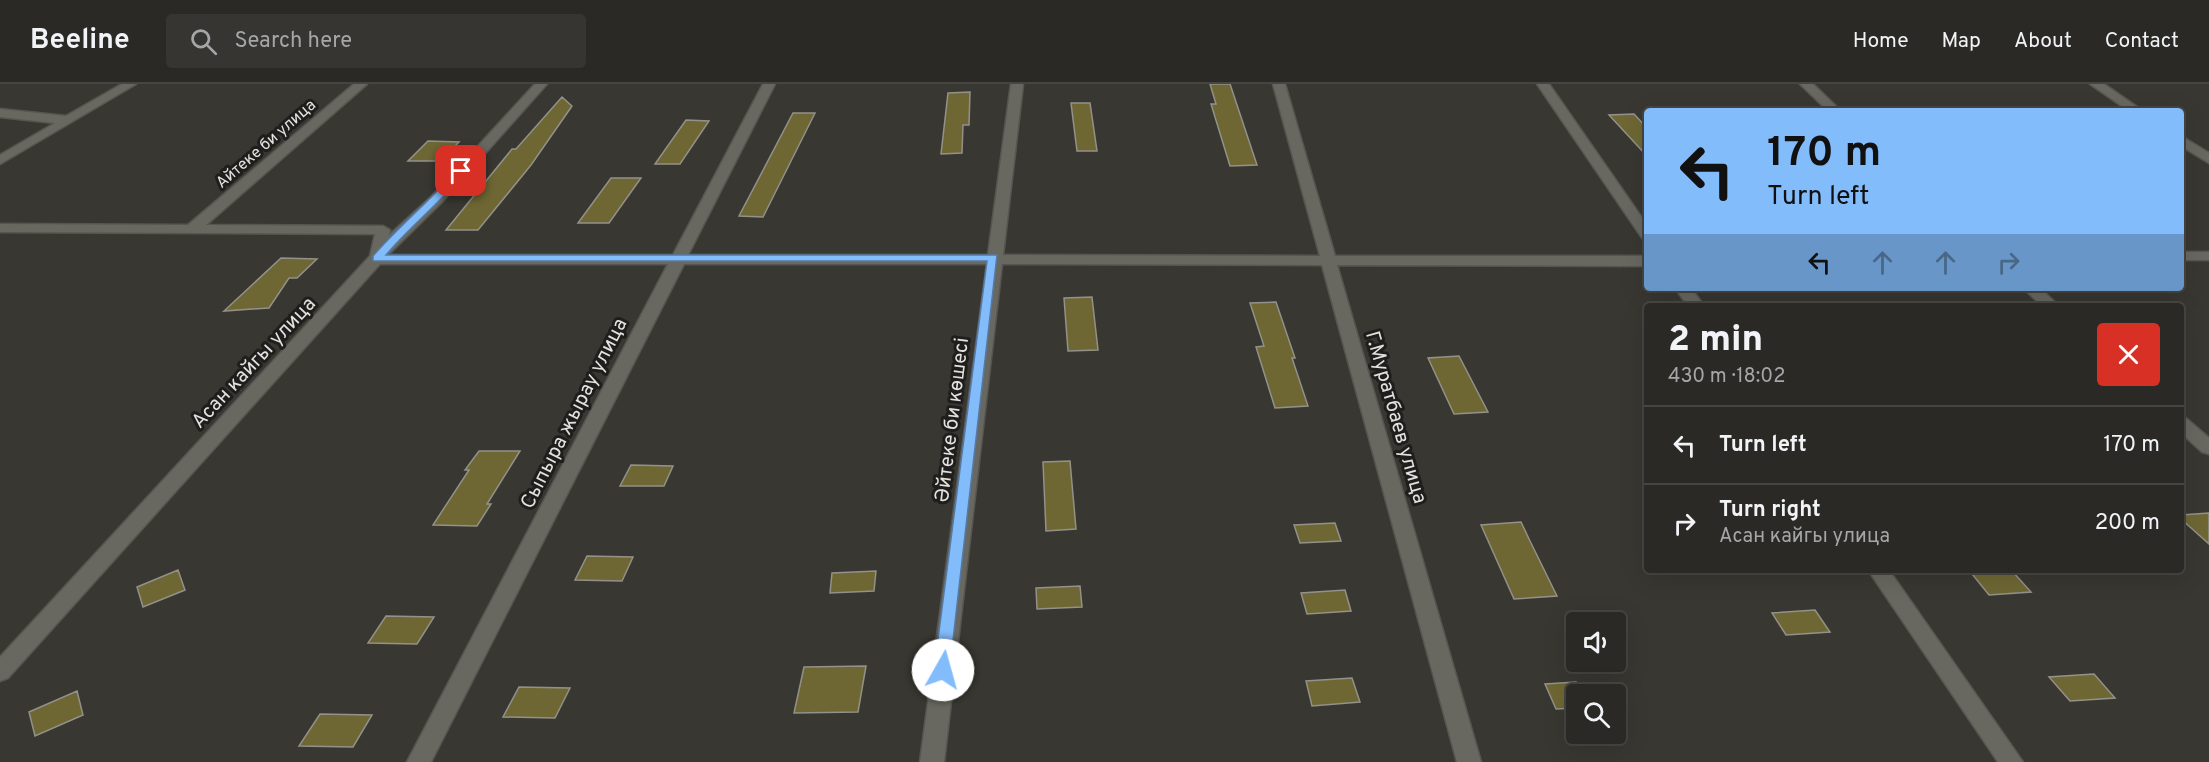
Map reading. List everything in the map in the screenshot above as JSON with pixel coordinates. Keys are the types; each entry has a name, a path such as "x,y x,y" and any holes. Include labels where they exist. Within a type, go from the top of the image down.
{"street":[{"path":"0,160 130,84"},
{"name":"Айтеке би улица","path":"192,229 361,84"},
{"name":"Асан кайгы улица","path":"0,672 400,232 437,199 541,84"},
{"name":"Сыпыра жырау улица","path":"419,762 768,84"},
{"name":"Әйтеке би көшесі","path":"932,762 993,258 1017,84"},
{"name":"Г.Муратбаев улица","path":"1279,84 1469,762"},
{"path":"1543,84 1644,231"},
{"path":"1806,84 1832,108"},
{"path":"2096,84 2132,108"},
{"path":"0,113 65,120"},
{"path":"2184,142 2209,159"},
{"path":"0,228 383,230 377,259 993,258 1644,261"},
{"path":"2184,256 2209,256"},
{"path":"2034,291 2047,303"},
{"path":"2184,426 2209,448"},
{"path":"1880,573 2011,762"}],"building":[{"path":"1210,84 1230,84 1257,165 1230,166 1211,104 1216,104"},
{"path":"970,92 969,125 963,125 962,153 941,154 948,93"},
{"path":"562,97 572,106 531,165 478,230 446,230 512,149 516,149"},
{"path":"1071,103 1090,103 1097,151 1077,151"},
{"path":"793,113 815,113 763,217 739,216"},
{"path":"1634,114 1644,125 1644,153 1609,115"},
{"path":"686,120 709,121 680,164 655,164"},
{"path":"428,141 459,142 440,161 408,161"},
{"path":"611,178 641,178 609,223 578,223"},
{"path":"281,258 317,259 297,278 289,278 269,308 224,311"},
{"path":"1092,297 1098,350 1068,351 1064,298"},
{"path":"1276,302 1308,406 1275,408 1256,347 1264,346 1250,303"},
{"path":"1459,356 1488,412 1454,414 1428,358"},
{"path":"479,451 520,451 487,504 491,504 477,526 433,525 469,470 465,470"},
{"path":"1070,461 1076,529 1046,531 1043,462"},
{"path":"631,465 673,466 664,486 620,486"},
{"path":"2209,513 2209,544 2184,522 2184,515"},
{"path":"1521,522 1557,596 1514,599 1481,525"},
{"path":"1335,523 1341,541 1300,543 1294,525"},
{"path":"587,556 633,557 622,581 575,580"},
{"path":"178,570 185,590 143,607 137,587"},
{"path":"876,571 874,591 830,593 832,573"},
{"path":"2014,573 2031,592 1989,595 1972,574"},
{"path":"1080,586 1082,607 1037,609 1036,588"},
{"path":"1345,590 1351,611 1307,614 1301,593"},
{"path":"1815,610 1830,632 1786,635 1772,613"},
{"path":"386,616 434,617 417,644 368,643"},
{"path":"866,666 858,712 794,713 804,667"},
{"path":"2094,674 2115,698 2070,701 2049,677"},
{"path":"1352,678 1360,702 1312,706 1306,681"},
{"path":"1576,682 1576,684 1566,684 1566,708 1556,709 1545,684"},
{"path":"519,687 570,688 555,718 503,717"},
{"path":"77,691 83,715 35,736 29,712"},
{"path":"320,714 372,715 353,747 299,746"}],"route":[{"path":"461,171 437,199 400,232 377,259 993,258 943,670"}]}
